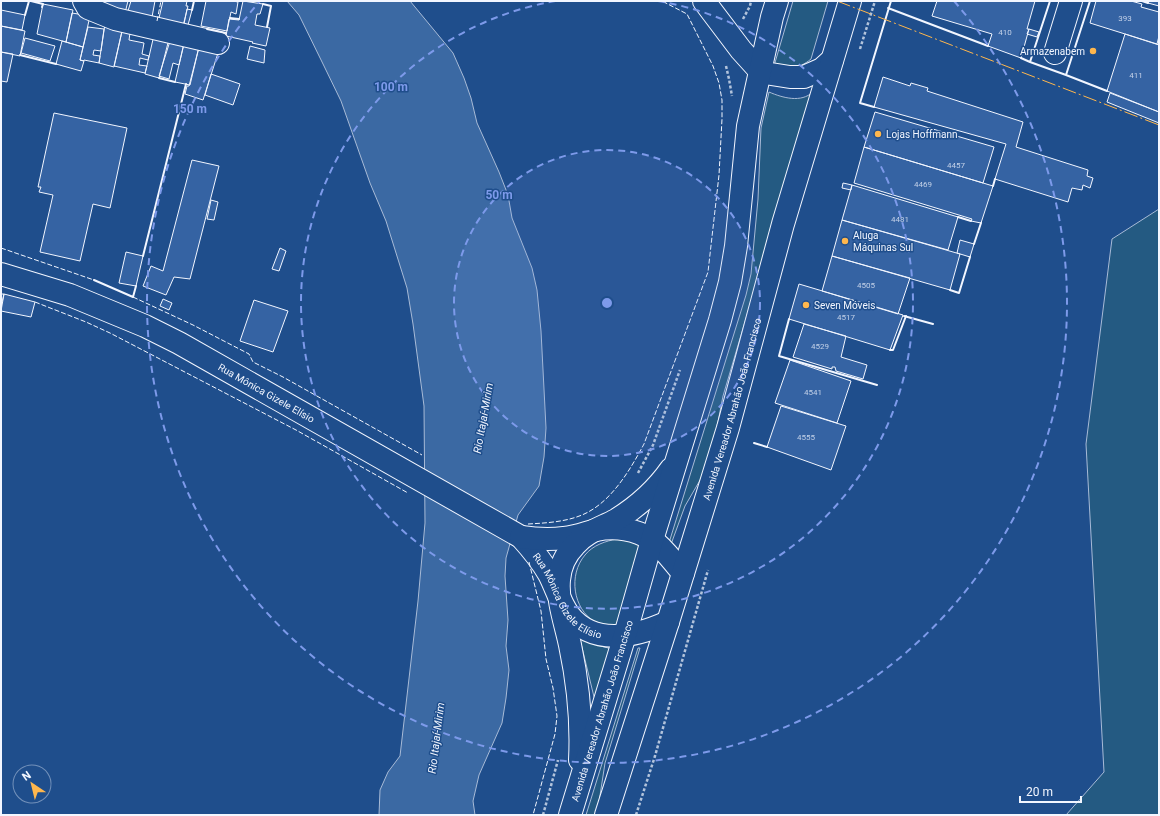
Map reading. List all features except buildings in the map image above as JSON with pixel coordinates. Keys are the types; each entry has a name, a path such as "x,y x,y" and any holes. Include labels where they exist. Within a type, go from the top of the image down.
{"main road":[{"path":"84,1 88,8 115,19 218,43"},
{"path":"704,1 741,50 760,71 790,77 804,77 822,69 832,60"},
{"name":"Avenida Vereador Abrahão João Francisco","path":"570,815 625,635 652,540 678,460 730,282 736,246 748,126 772,17 777,1"},
{"name":"Avenida Vereador Abrahão João Francisco","path":"606,815 668,622 730,421 778,239 850,1"},
{"path":"1055,53 1071,1"},
{"name":"Rua Mônica Gizele Elísio","path":"1,274 70,294 145,326 179,343 515,533 538,539 564,538 598,530 617,528 636,532 652,540 664,550 683,573"},
{"path":"579,789 581,748 579,707 574,665 560,599 559,580 564,562 574,546 589,532 615,520 639,503 660,483 678,460"},
{"name":"Rua Mônica Gizele Elísio","path":"515,533 542,563 570,616 586,629 605,636 625,635 655,628 668,622"}],"path":[{"path":"724,61 730,79 732,103"},
{"path":"638,474 653,445 683,363"},
{"path":"543,815 559,756"}],"shaded area":[{"path":"793,1 828,1 811,59 798,66 774,66"},
{"path":"769,92 786,98 797,98 813,92 723,396 710,463 685,506 670,547 668,546 746,295 751,274 758,199 761,128"},
{"path":"1159,209 1159,815 1066,815 1104,772 1086,444 1112,239"},
{"path":"617,539 632,541 644,548 619,628 606,626 595,622 582,609 575,591 576,572 585,555 600,544"},
{"path":"579,635 597,645 612,649 595,701"},
{"path":"638,648 640,648 605,763 597,815 586,815"}],"water":[{"name":"Rio Itajaí-Mirim","path":"287,1 410,1 453,53 471,98 477,123 508,195 512,218 532,268 537,290 541,331 546,428 544,457 539,486 518,515 506,558 505,576 508,620 506,646 509,670 506,698 502,723 479,775 473,801 475,815 379,815 380,790 388,772 400,756 418,601 425,523 424,406 407,288 386,221 370,183 341,101 299,15"}],"fence":[{"path":"157,21 161,1"},
{"path":"528,524 562,521 582,515 592,510 602,502 619,485 644,444 708,272 719,175 722,100 719,83 713,66 687,14 662,1"},
{"path":"1,248 94,280"},
{"path":"133,297 193,325 249,354 253,362 283,377 422,455"},
{"path":"35,302 110,333 296,430 408,493"},
{"path":"529,562 541,611 546,659 553,688 557,716 555,734 533,815"}],"wall":[{"path":"25,15 29,1"},
{"path":"31,1 43,4 42,7"},
{"path":"192,10 194,1"},
{"path":"874,107 860,103 891,1"},
{"path":"1050,1 1030,62 1066,75 1090,1"},
{"path":"1142,1 1148,3"},
{"path":"263,4 271,6 267,27"},
{"path":"888,8 988,46"},
{"path":"230,18 239,19"},
{"path":"207,29 226,33"},
{"path":"20,55 56,64"},
{"path":"1021,58 1030,62"},
{"path":"1066,75 1107,91"},
{"path":"159,78 175,82"},
{"path":"143,256 186,84"},
{"path":"993,186 995,179"},
{"path":"958,217 971,221"},
{"path":"974,244 981,223"},
{"path":"950,290 959,293 970,257"},
{"path":"94,280 133,297 136,286"},
{"path":"904,316 933,324"},
{"path":"890,350 893,350 906,316"},
{"path":"789,319 779,356 877,385"},
{"path":"754,443 767,447"}],"power":[{"path":"837,1 1159,125"}],"place":[{"name":"Armazenabem","path":"1093,51"},
{"name":"Lojas Hoffmann","path":"878,134"},
{"name":"Aluga Máquinas Sul","path":"845,241"},
{"name":"Seven Móveis","path":"806,305"}]}
